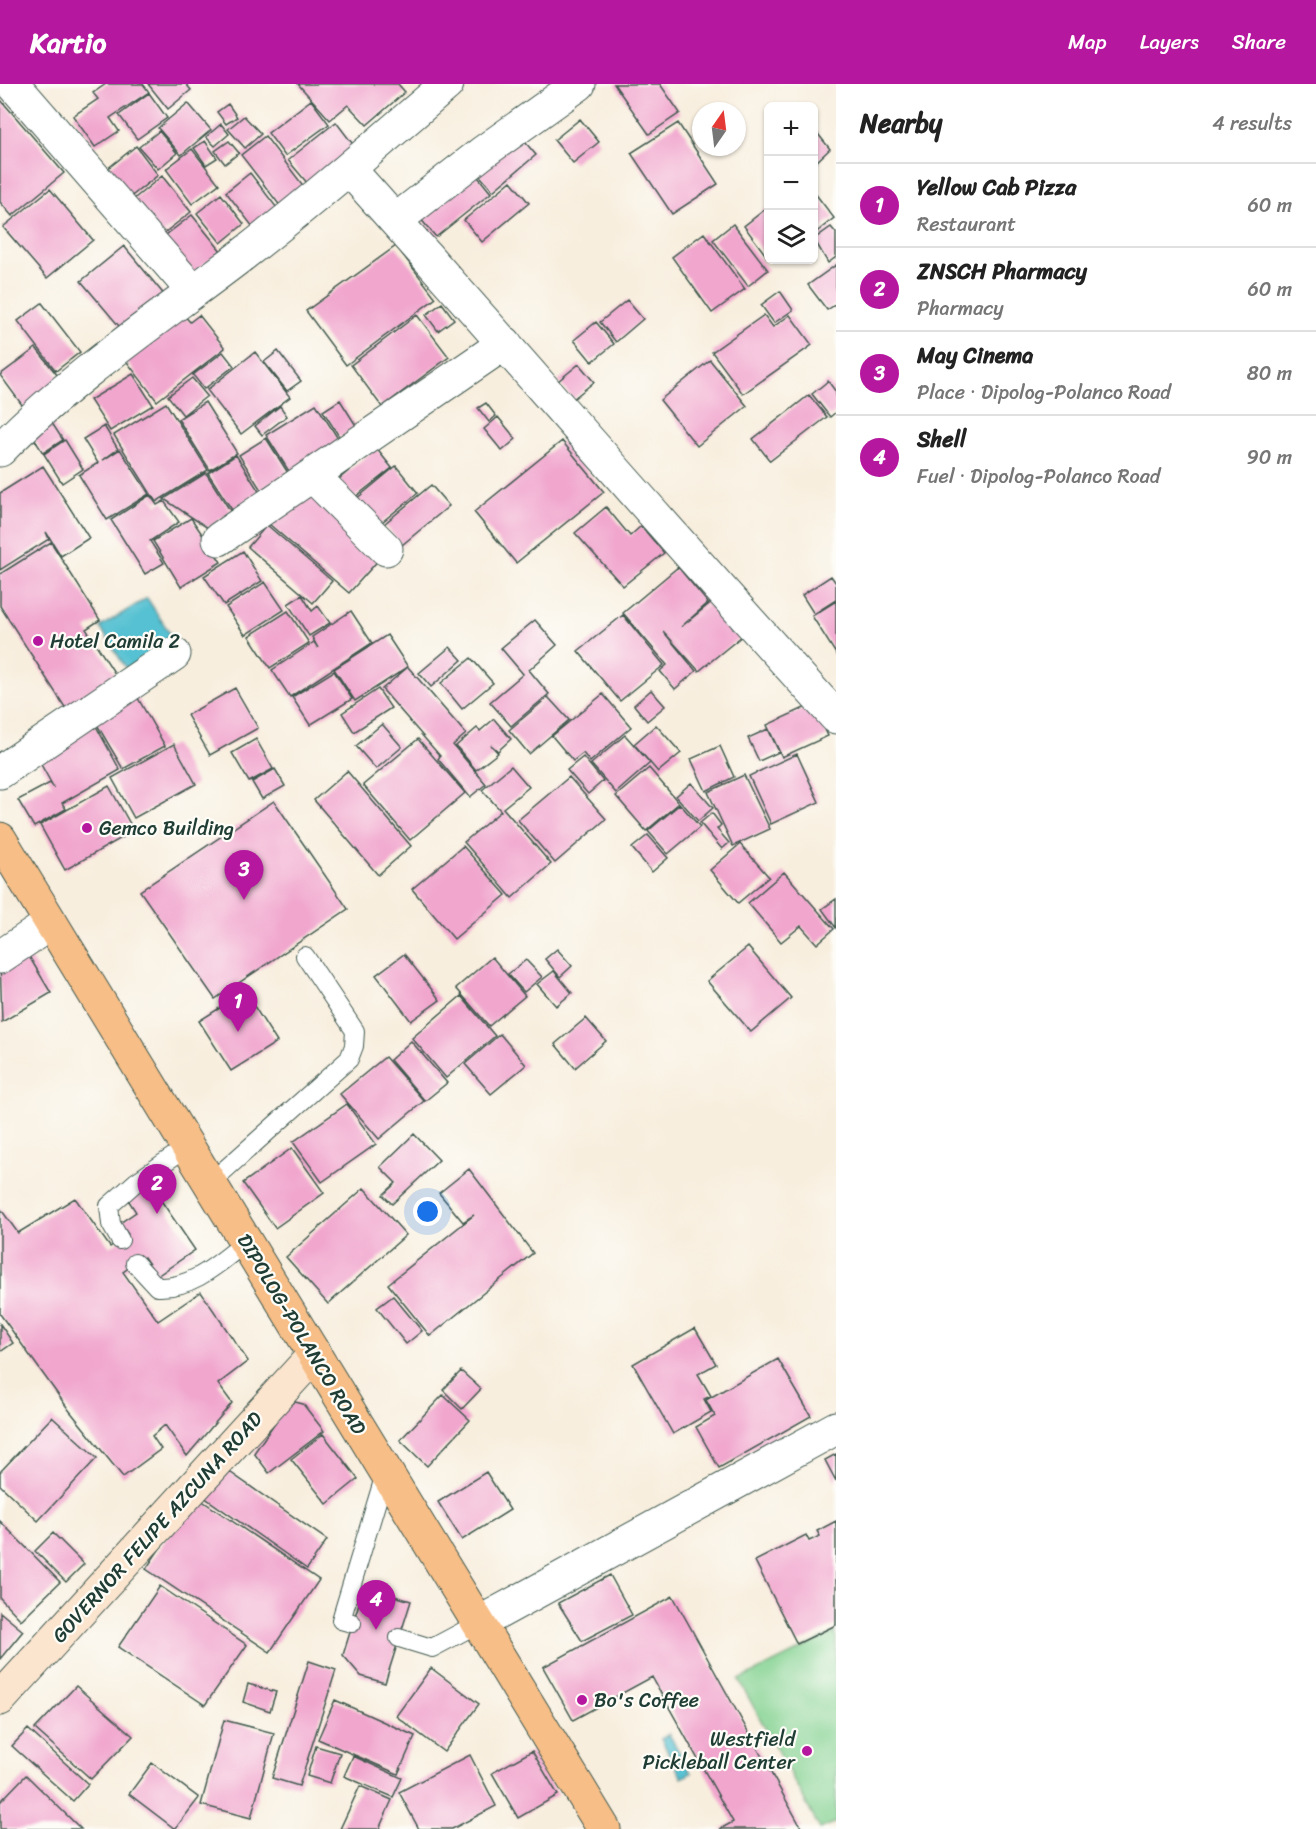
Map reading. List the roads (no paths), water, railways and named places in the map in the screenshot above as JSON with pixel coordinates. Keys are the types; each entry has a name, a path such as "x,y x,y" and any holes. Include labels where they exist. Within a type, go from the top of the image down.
{"highway":[{"name":"DIPOLOG-POLANCO ROAD","path":"0,839 604,1829"}],"street":[{"path":"13,84 193,291"},
{"path":"0,450 45,407 349,169 447,84"},
{"path":"396,220 482,153 579,84"},
{"path":"349,169 505,343 590,443 836,717"},
{"path":"219,539 505,343"},
{"path":"313,476 386,549"},
{"path":"0,772 174,654"},
{"path":"0,957 51,923"},
{"name":"GOVERNOR FELIPE AZCUNA ROAD","path":"0,1699 315,1354"},
{"path":"479,1623 836,1428"}],"lane":[{"path":"210,1183 349,1059 354,1046 355,1031 305,956"},
{"path":"120,1240 111,1224 109,1206 136,1182 187,1147"},
{"path":"135,1263 157,1287 171,1288 196,1278 246,1242"},
{"path":"352,1623 341,1620 386,1471"},
{"path":"399,1638 432,1648 479,1623"}],"water":[{"path":"147,598 174,640 127,670 100,627"},
{"path":"669,1734 691,1773 682,1778 661,1739"}],"place":[{"name":"Hotel Camila 2","path":"38,641"},
{"name":"Gemco Building","path":"87,828"},
{"name":"May Cinema","path":"244,900"},
{"name":"Yellow Cab Pizza","path":"238,1032"},
{"name":"ZNSCH Pharmacy","path":"157,1214"},
{"name":"Shell","path":"376,1630"},
{"name":"Bo's Coffee","path":"582,1700"},
{"name":"Westfield Pickleball Center","path":"807,1751"}]}
